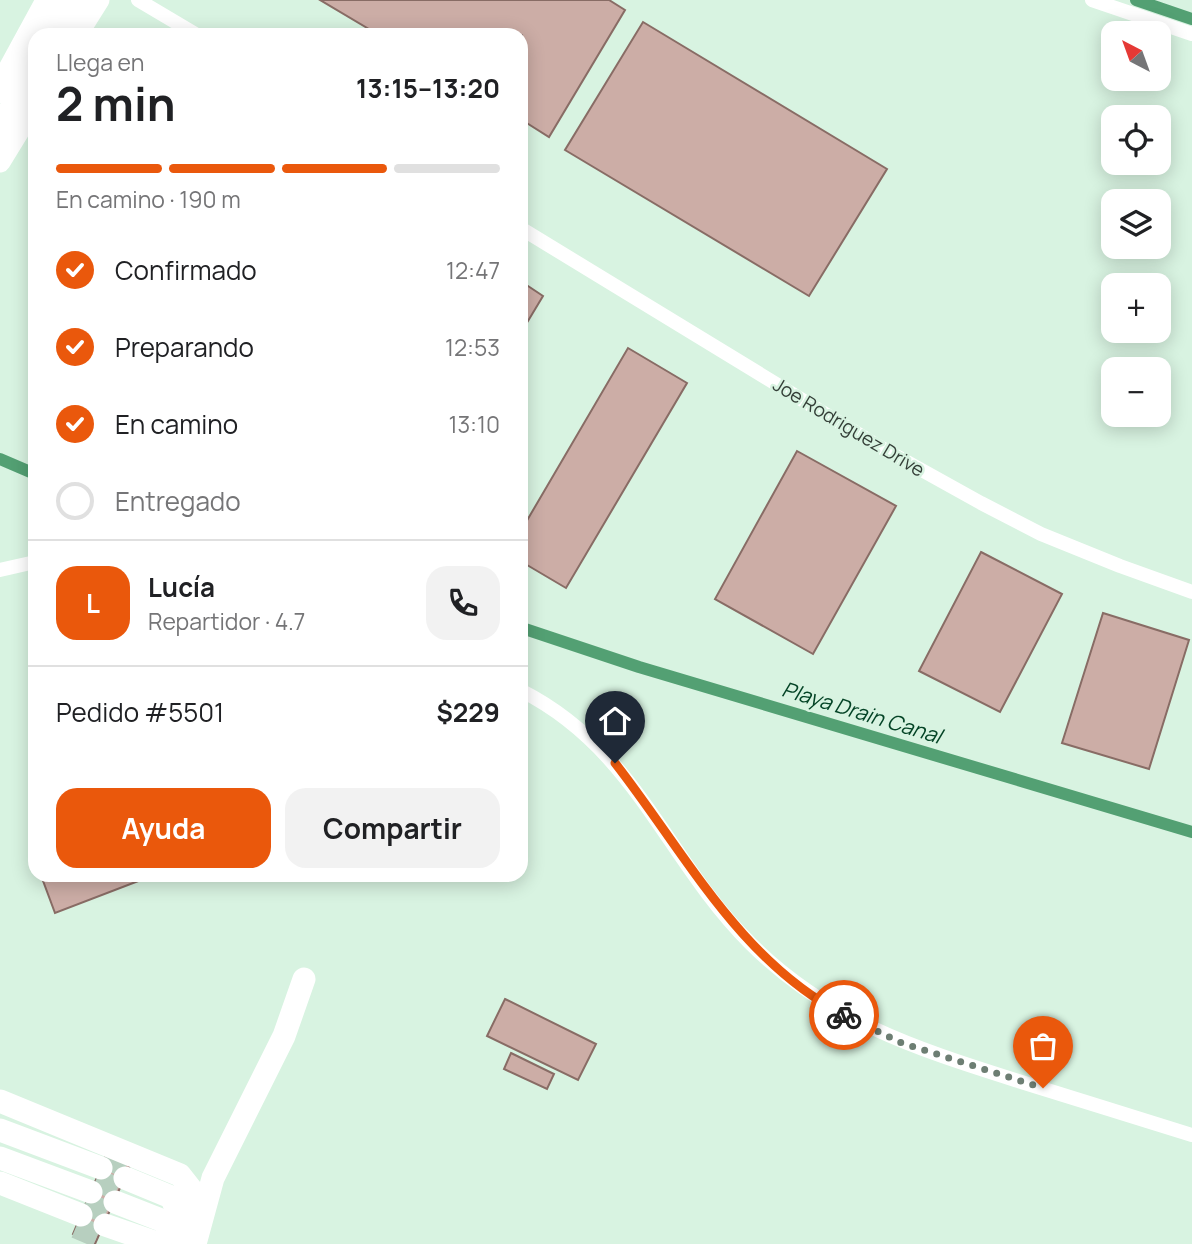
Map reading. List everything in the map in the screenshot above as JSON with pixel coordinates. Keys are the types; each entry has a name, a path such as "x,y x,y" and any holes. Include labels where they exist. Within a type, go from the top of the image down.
{"highway":[{"path":"34,28 49,0"},
{"path":"56,28 74,0"},
{"path":"0,90 28,39"},
{"path":"0,131 28,80"}],"main road":[{"path":"81,28 99,0"},
{"path":"0,162 28,116"},
{"path":"191,1244 213,1178 284,1036 304,979"},
{"path":"0,1101 180,1175 191,1189 191,1244"},
{"path":"0,1115 91,1192"},
{"path":"0,1130 91,1192"},
{"path":"0,1143 91,1192"},
{"path":"0,1157 91,1192"},
{"path":"0,1171 91,1192"},
{"path":"0,1182 91,1192"},
{"path":"0,1196 91,1192"},
{"path":"115,1207 166,1208 191,1244"},
{"path":"115,1207 160,1244"}],"street":[{"path":"138,0 185,28"},
{"path":"1092,0 1192,34"},
{"name":"Joe Rodriguez Drive","path":"528,233 873,443 981,503 1041,534 1192,592"},
{"path":"0,570 28,564"},
{"path":"528,695 570,721 615,763 734,927 777,969 805,991 840,1013 902,1043 1192,1135"}],"building":[{"path":"320,0 609,0 625,10 549,137 528,124 528,28 367,28"},
{"path":"643,22 887,169 809,296 565,150"},
{"path":"528,286 543,296 528,321"},
{"path":"628,348 687,383 566,588 528,566 528,519"},
{"path":"797,451 896,506 813,654 715,599"},
{"path":"981,552 1062,594 1000,712 919,671"},
{"path":"1103,613 1189,640 1149,769 1062,743"},
{"path":"43,882 136,882 55,913"},
{"path":"505,999 596,1044 578,1080 487,1036"},
{"path":"511,1053 554,1074 547,1089 504,1069"},
{"path":"108,1151 132,1161 95,1244 73,1234"}],"waterway":[{"path":"1136,0 1192,19"},
{"name":"Playa Drain Canal","path":"0,459 28,471"},
{"name":"Playa Drain Canal","path":"528,630 639,667 1192,832"}],"tunnel":[{"path":"105,1157 129,1168"},
{"path":"96,1180 120,1190"},
{"path":"85,1204 110,1213"},
{"path":"76,1227 100,1237"}],"way so far":[{"path":"844,1015 902,1043 1043,1088"}],"route":[{"path":"615,763 734,927 777,969 805,991 844,1015"}]}
